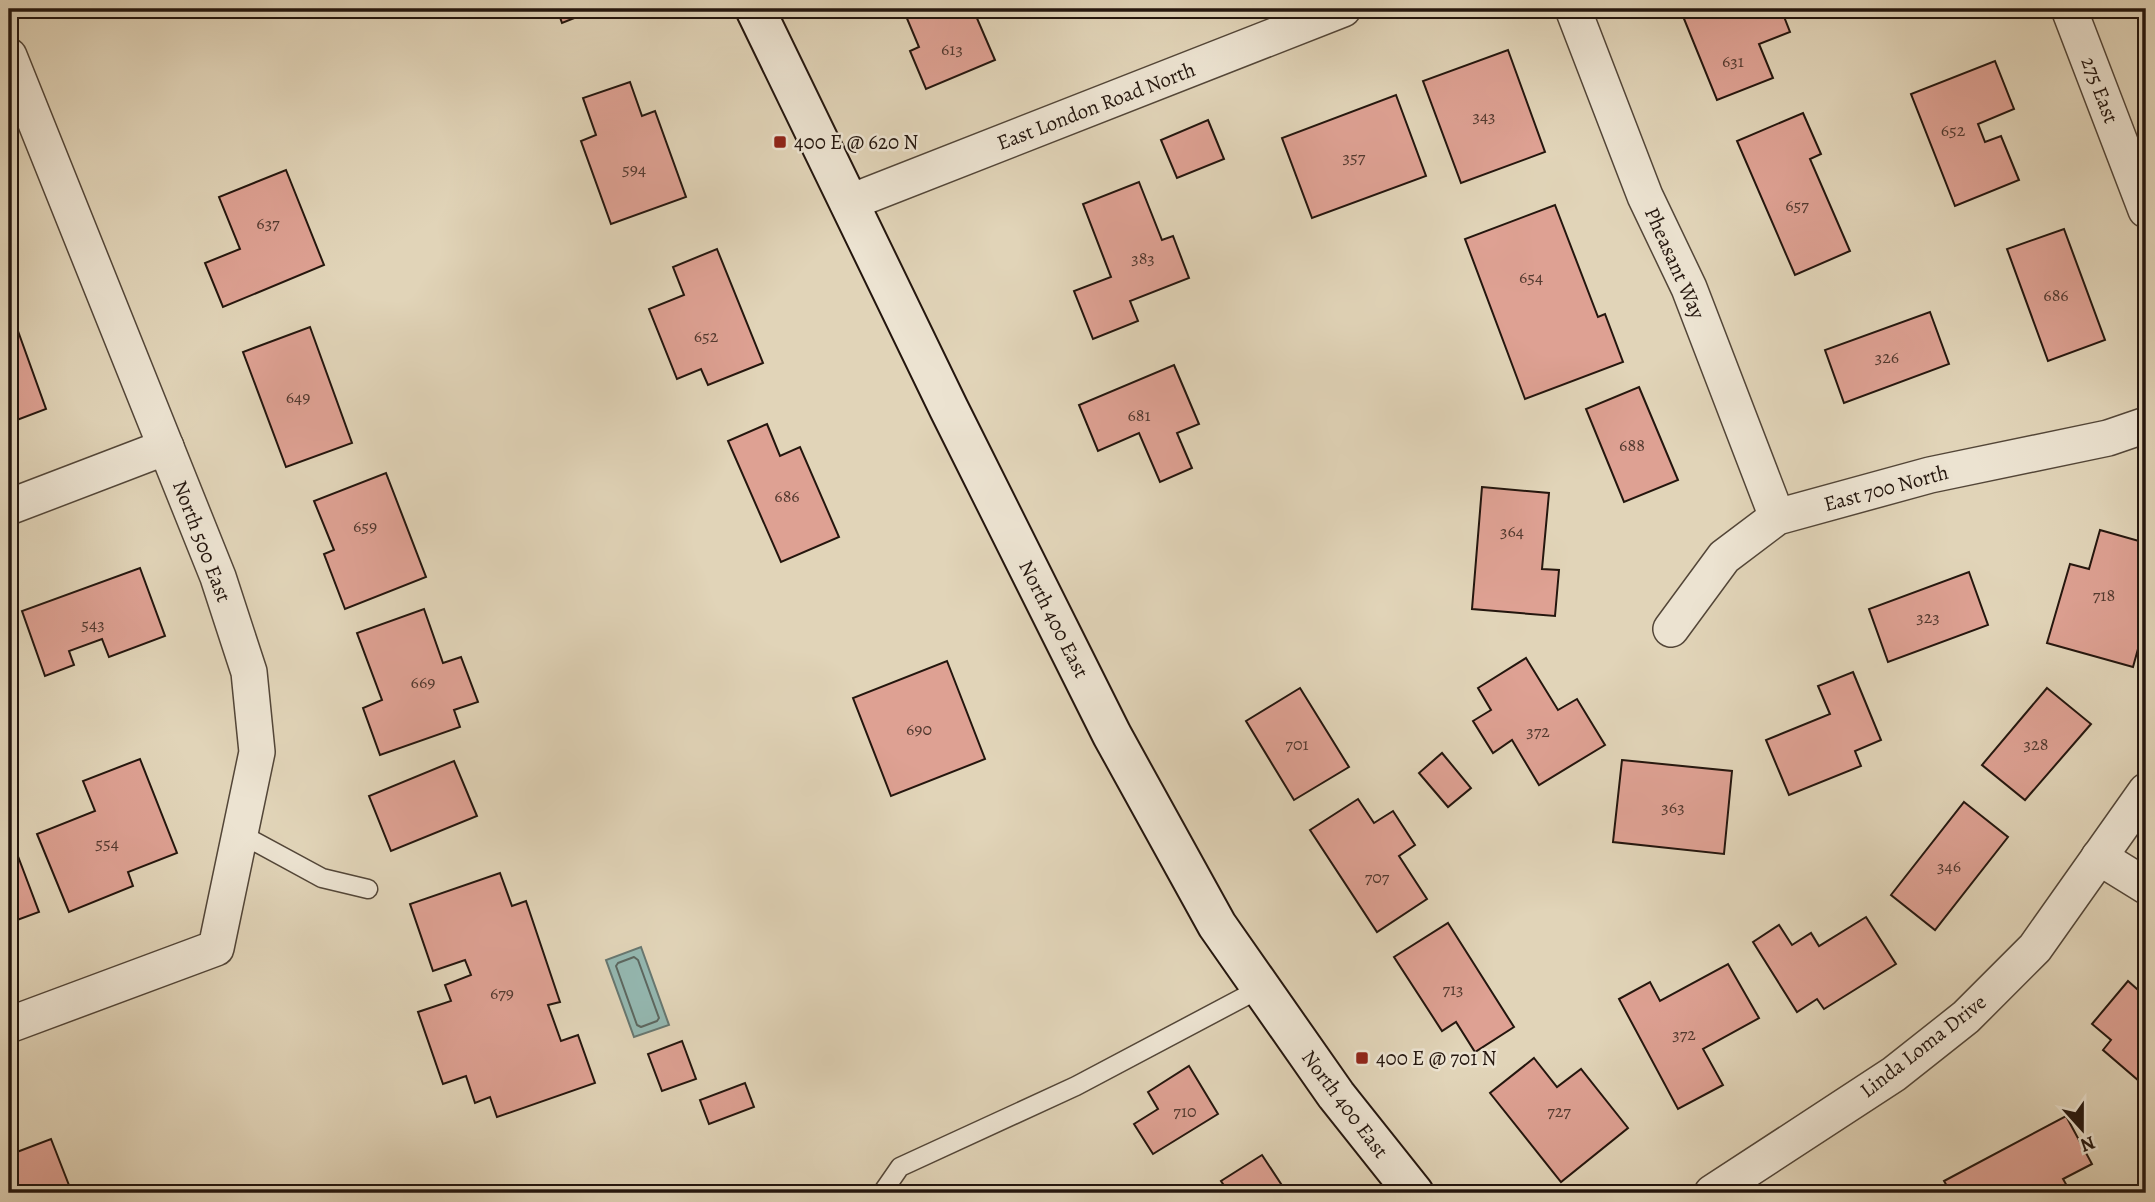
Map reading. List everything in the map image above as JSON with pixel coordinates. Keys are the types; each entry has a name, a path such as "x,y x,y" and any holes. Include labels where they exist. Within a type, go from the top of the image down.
{"street":[{"name":"North 400 East","path":"755,9 848,203 1112,735 1217,925 1336,1096 1414,1193"},
{"name":"East London Road North","path":"848,203 1343,9"},
{"name":"Pheasant Way","path":"1573,9 1645,196 1689,288 1777,517"},
{"name":"275 East","path":"2069,9 2146,210"},
{"name":"North 500 East","path":"9,56 218,577 249,672 257,752 216,948 9,1025"},
{"name":"East 700 North","path":"1671,629 1724,557 1777,517 1930,475 2108,438 2146,425"},
{"path":"9,507 166,447"},
{"name":"Linda Loma Drive","path":"1712,1193 1894,1074 1966,1017 2035,948 2146,791"},
{"path":"2099,857 2146,886"}],"lane":[{"path":"239,833 321,878 369,888"},
{"path":"882,1193 900,1167 1076,1086 1261,988"}],"water":[{"path":"641,947 669,1025 634,1037 606,960"}],"building":[{"path":"557,9 597,9 562,23"},
{"path":"903,9 973,9 995,60 926,89 910,51 919,47"},
{"path":"1680,9 1781,9 1790,32 1759,44 1773,78 1717,100"},
{"path":"1508,50 1545,152 1461,183 1423,81"},
{"path":"1995,61 2014,109 1978,124 1985,142 2001,136 2019,180 1955,206 1911,94"},
{"path":"630,82 642,116 655,111 686,197 611,224 581,141 596,135 583,98"},
{"path":"1396,95 1426,176 1312,218 1282,138"},
{"path":"1803,113 1821,154 1810,159 1850,251 1795,275 1737,141"},
{"path":"1208,120 1224,159 1177,178 1161,140"},
{"path":"286,170 324,265 223,307 205,263 240,249 219,197"},
{"path":"1139,182 1162,240 1173,236 1189,278 1130,301 1138,321 1093,339 1074,291 1111,277 1083,204"},
{"path":"1555,205 1598,317 1605,314 1623,362 1525,399 1465,239"},
{"path":"2064,229 2105,340 2048,361 2007,249"},
{"path":"717,249 763,363 708,385 701,369 677,379 649,309 684,295 673,267"},
{"path":"9,306 46,409 9,423"},
{"path":"1930,312 1949,364 1844,403 1825,350"},
{"path":"310,327 352,443 286,467 243,352"},
{"path":"1174,365 1199,424 1177,433 1192,468 1160,482 1139,433 1098,451 1079,405"},
{"path":"1639,387 1678,480 1624,502 1586,409"},
{"path":"767,424 780,456 800,447 839,537 781,562 728,441"},
{"path":"386,473 426,577 345,609 324,554 334,550 314,501"},
{"path":"1482,487 1549,493 1542,569 1559,570 1555,616 1472,609"},
{"path":"2100,530 2146,543 2146,620 2133,667 2047,643 2070,564 2089,569"},
{"path":"140,568 165,636 109,657 102,639 69,651 74,665 45,676 22,611"},
{"path":"1969,572 1988,625 1888,662 1869,609"},
{"path":"424,609 443,663 461,657 478,702 454,710 460,727 380,755 363,708 382,700 357,633"},
{"path":"1526,658 1558,710 1577,699 1605,745 1539,785 1512,740 1493,753 1473,721 1491,710 1478,688"},
{"path":"947,661 985,759 891,796 853,698"},
{"path":"1853,672 1881,740 1855,751 1861,766 1789,795 1766,740 1830,714 1818,686"},
{"path":"9,680 17,702 9,705"},
{"path":"1300,688 1349,767 1294,800 1246,721"},
{"path":"2047,688 2091,724 2025,800 1982,765"},
{"path":"1442,753 1471,788 1448,807 1419,773"},
{"path":"140,759 177,853 128,872 133,886 69,912 37,834 95,811 83,781"},
{"path":"1622,760 1732,771 1724,854 1613,842"},
{"path":"454,761 477,816 391,851 369,796"},
{"path":"1358,799 1374,823 1393,811 1415,845 1399,856 1427,899 1377,932 1310,830"},
{"path":"1964,802 2008,837 1935,930 1891,895"},
{"path":"16,851 39,912 9,923 9,854"},
{"path":"500,873 512,906 526,901 560,1002 548,1005 561,1041 578,1035 595,1083 497,1117 490,1097 475,1103 466,1076 443,1084 418,1012 451,1001 445,985 471,975 465,960 433,971 410,904"},
{"path":"1866,917 1896,964 1824,1009 1817,999 1797,1012 1753,942 1779,925 1792,945 1811,933 1819,946"},
{"path":"1448,923 1514,1027 1475,1052 1456,1022 1442,1031 1394,957"},
{"path":"1728,964 1759,1018 1703,1049 1723,1085 1678,1109 1619,999 1650,982 1660,1001"},
{"path":"2128,981 2146,997 2146,1087 2103,1050 2111,1040 2092,1024"},
{"path":"682,1041 696,1079 662,1091 648,1054"},
{"path":"1534,1058 1557,1087 1581,1069 1628,1128 1561,1182 1490,1093"},
{"path":"1189,1066 1218,1114 1153,1154 1134,1124 1158,1109 1148,1092"},
{"path":"745,1083 754,1107 709,1124 700,1100"},
{"path":"2066,1116 2092,1164 2063,1179 2071,1193 1951,1193 1944,1181"},
{"path":"51,1139 72,1193 9,1193 9,1155"},
{"path":"1262,1155 1287,1193 1229,1193 1221,1181"}],"place":[{"name":"400 E @ 620 N","path":"780,142"},
{"name":"400 E @ 701 N","path":"1362,1058"}]}
